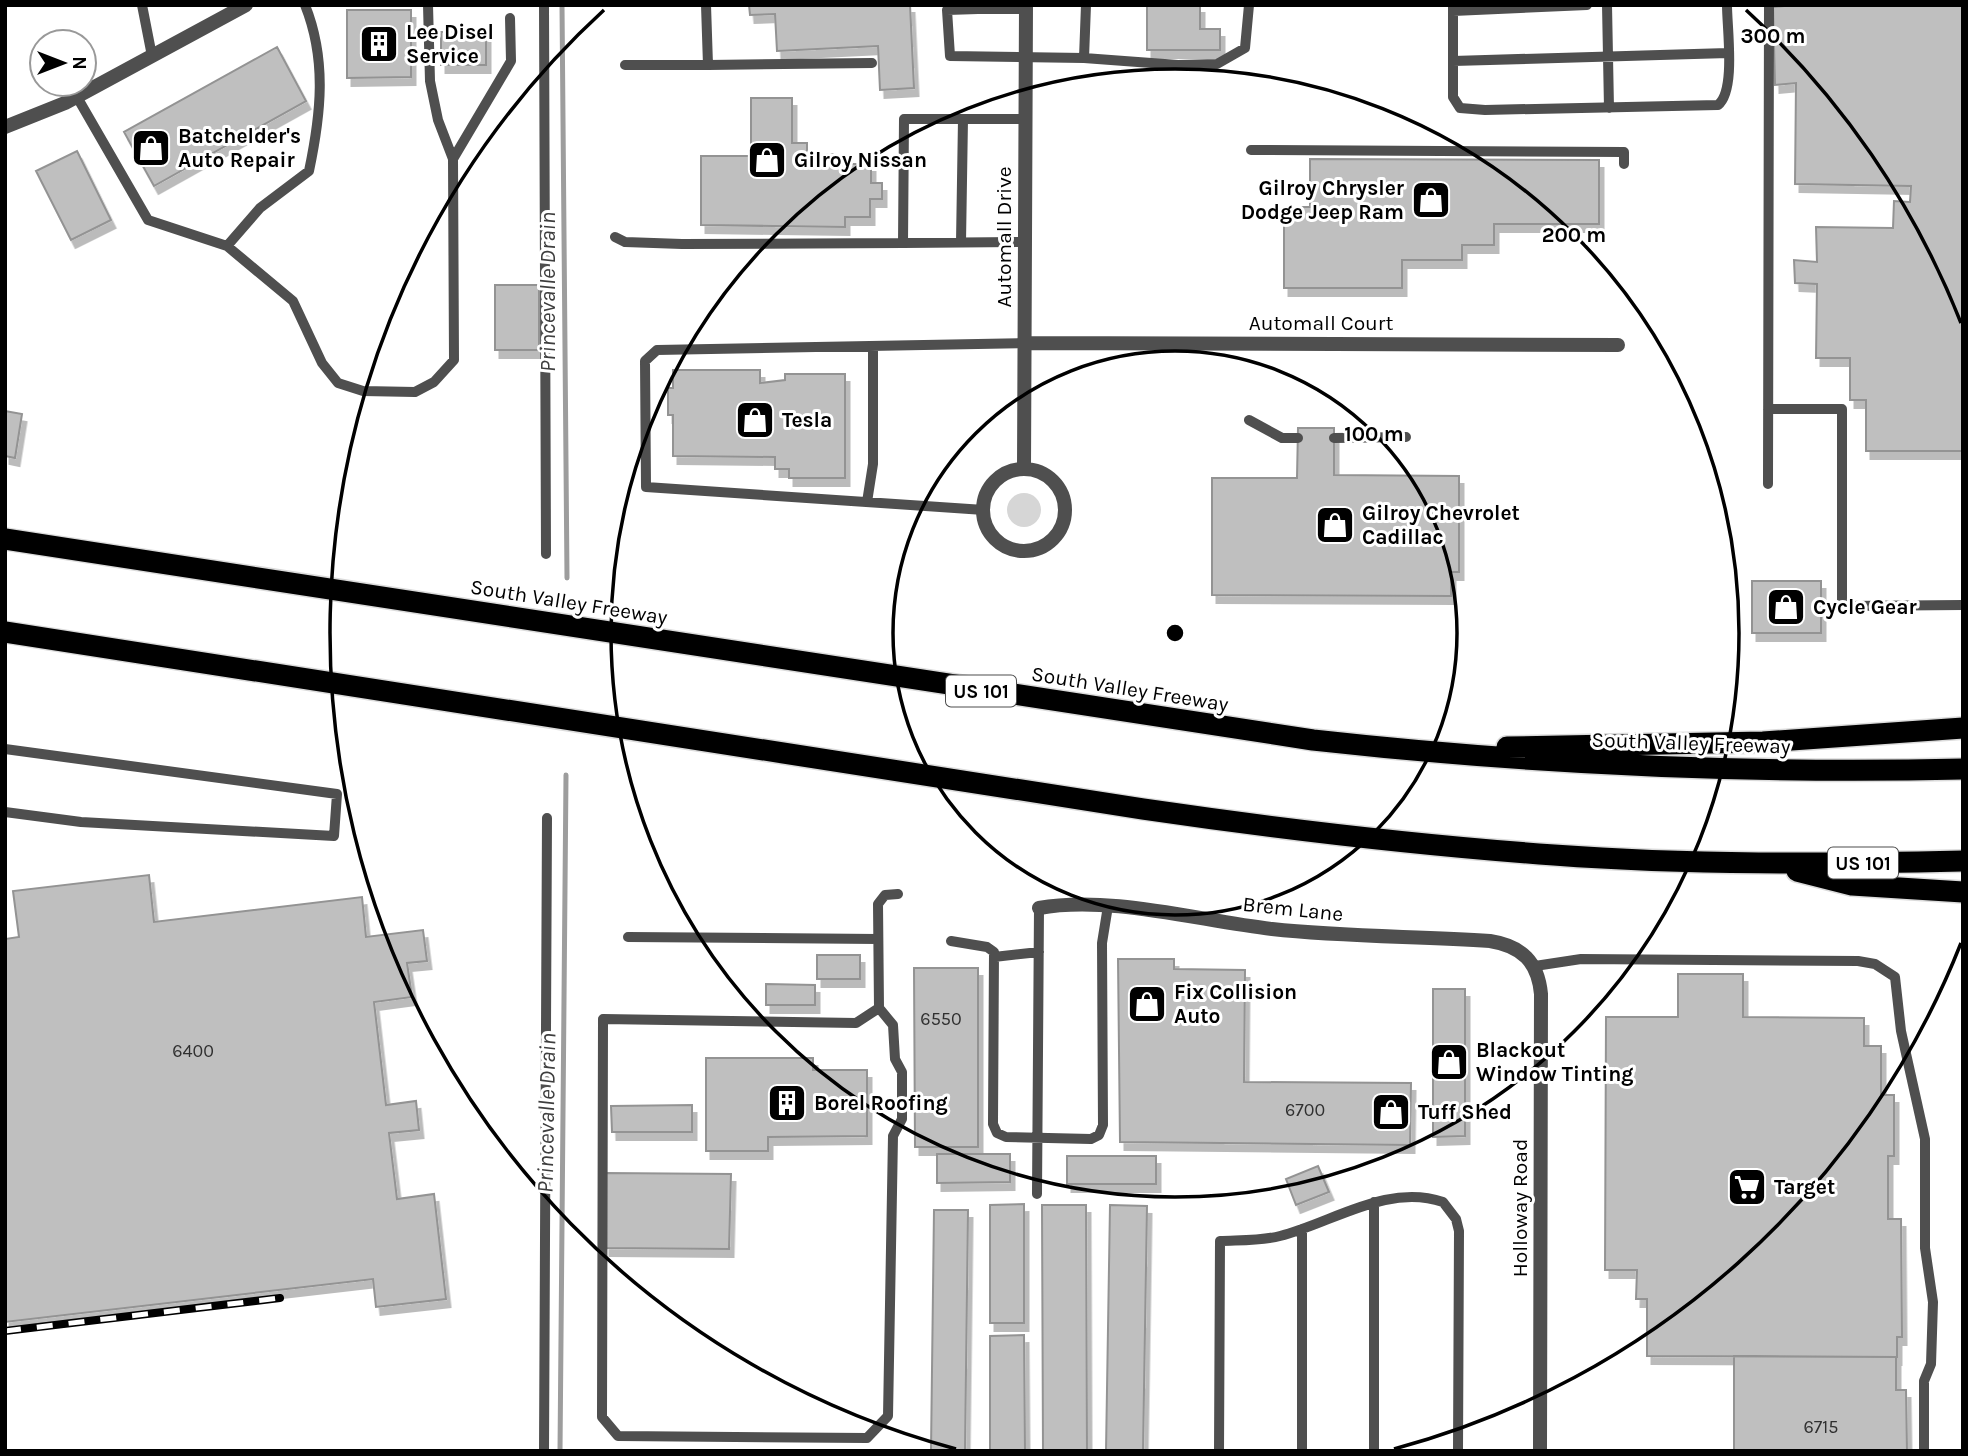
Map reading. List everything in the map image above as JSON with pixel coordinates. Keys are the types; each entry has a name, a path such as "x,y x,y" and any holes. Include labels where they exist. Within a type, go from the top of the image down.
{"highway":[{"name":"South Valley Freeway","path":"5,539 1158,719 1394,749 1656,768 1806,772 1963,769"},
{"name":"US 101","path":"5,632 1279,828 1557,856 1764,863 1963,861"},
{"path":"1394,749 1763,742 1963,728"},
{"path":"1764,863 1852,885 1963,892"}],"street":[{"path":"98,86 246,5"},
{"name":"Automall Drive","path":"1024,469 1026,7"},
{"path":"5,127 75,98"},
{"name":"Automall Court","path":"1024,343 1618,345"},
{"path":"1024,469 1048,476 1062,495 1065,518 1052,540 1033,550 1013,549 999,542 990,532 984,510 987,494 997,480 1014,470 1024,469"},
{"name":"Brem Lane","path":"1039,908 1059,904 1108,906 1304,933 1504,943 1527,955 1535,967"},
{"name":"Holloway Road","path":"1535,967 1542,994 1540,1451"}],"lane":[{"path":"142,5 152,56"},
{"path":"227,246 260,208 309,171 320,119 320,56 305,5"},
{"path":"78,98 148,220 227,246 293,301 322,363 338,383 363,391 415,392 434,382 454,360 453,159 438,120 430,81 428,5"},
{"path":"544,5 546,554"},
{"path":"706,5 708,65"},
{"path":"1084,58 1086,5"},
{"path":"1026,7 947,10 950,56 1084,58 1178,65 1217,64 1245,48 1249,5"},
{"path":"1587,5 1453,8 1453,97 1461,108 1718,105 1724,100 1729,84 1727,5"},
{"path":"1606,5 1609,107"},
{"path":"1768,484 1769,5"},
{"path":"453,159 511,61 510,18"},
{"path":"1453,61 1728,53"},
{"path":"625,65 872,63"},
{"path":"903,243 904,118 1026,119"},
{"path":"961,242 963,119"},
{"path":"1251,150 1624,152 1624,164"},
{"path":"615,237 625,243 682,244 1025,242"},
{"path":"984,510 646,487 645,361 657,350 1024,343"},
{"path":"867,502 873,464 873,346"},
{"path":"1768,409 1842,409 1842,606 1963,605"},
{"path":"1249,420 1282,438 1298,438"},
{"path":"1334,438 1406,437"},
{"path":"5,749 337,794 334,835 81,822 5,812"},
{"path":"544,1451 547,818"},
{"path":"879,1008 856,1023 603,1019 602,1417 618,1436 867,1438 888,1416 893,1136 902,1119 902,1072 895,1059 893,1025 879,1008 878,905 885,895 898,894"},
{"path":"951,941 987,947 995,957 993,1124 997,1133 1006,1137 1091,1139 1099,1135 1103,1125 1102,943 1108,906"},
{"path":"1037,1194 1039,908"},
{"path":"628,937 878,939"},
{"path":"995,957 1039,952"},
{"path":"1535,967 1581,959 1858,961 1875,964 1895,977 1902,1031 1925,1139 1925,1248 1933,1302 1931,1364 1924,1381 1924,1451"},
{"path":"1219,1451 1220,1241 1277,1237 1374,1202 1434,1199 1450,1209 1459,1231 1458,1451"},
{"path":"1374,1202 1374,1451"},
{"path":"1302,1229 1302,1451"}],"shaded area":[{"path":"1024,493 1036,498 1041,510 1036,522 1024,527 1012,522 1007,510 1012,498"}],"building":[{"path":"749,5 910,5 914,88 880,90 878,46 777,51 775,14 750,15"},
{"path":"1147,5 1200,5 1200,29 1220,29 1220,50 1147,50"},
{"path":"1963,5 1963,451 1866,451 1866,400 1850,400 1850,358 1816,358 1817,284 1795,283 1794,260 1817,262 1816,227 1893,228 1894,201 1910,202 1911,186 1795,184 1796,83 1775,85 1773,7"},
{"name":"Lee Disel Service","path":"347,10 411,10 411,77 347,78"},
{"path":"441,32 486,32 486,65 441,65"},
{"path":"277,47 306,101 154,186 124,132"},
{"name":"Gilroy Nissan","path":"751,98 792,98 792,143 807,143 807,156 833,154 833,164 871,164 871,183 882,183 882,199 870,199 870,217 845,217 845,227 701,225 701,156 751,156"},
{"path":"77,151 111,220 71,240 36,171"},
{"path":"1310,159 1599,160 1599,224 1494,224 1494,245 1462,245 1462,260 1402,260 1402,288 1284,288 1284,207 1310,207"},
{"path":"495,285 539,285 539,350 495,350"},
{"path":"673,370 760,370 760,383 785,380 785,374 845,374 845,478 789,478 789,469 775,469 775,457 673,456 673,415 668,415 668,388 673,388"},
{"path":"5,411 22,414 15,458 5,456"},
{"name":"Gilroy Chevrolet Cadillac","path":"1298,428 1334,428 1334,475 1459,476 1459,572 1451,572 1451,596 1212,595 1212,478 1297,478"},
{"name":"Cycle Gear","path":"1752,581 1821,581 1821,633 1752,633"},
{"path":"149,875 154,922 362,897 366,937 423,930 427,961 407,963 412,997 374,1002 386,1105 416,1101 419,1130 389,1133 397,1199 434,1194 446,1299 376,1307 373,1279 5,1322 5,939 19,937 13,891"},
{"path":"817,955 860,955 860,979 817,979"},
{"path":"1118,959 1174,959 1174,969 1245,970 1244,1082 1411,1083 1410,1145 1120,1142"},
{"path":"914,968 978,968 978,1147 915,1147"},
{"name":"Target","path":"1678,974 1743,974 1743,1017 1864,1018 1864,1046 1881,1046 1881,1095 1894,1095 1894,1156 1888,1156 1888,1219 1901,1219 1902,1337 1897,1337 1897,1357 1647,1356 1647,1299 1636,1299 1637,1270 1605,1270 1606,1017 1678,1017"},
{"path":"766,984 815,985 815,1005 766,1005"},
{"name":"Blackout Window Tinting","path":"1433,989 1465,989 1465,1136 1433,1137"},
{"name":"Borel Roofing","path":"706,1058 813,1058 813,1070 867,1070 867,1136 768,1137 768,1151 706,1151"},
{"path":"692,1105 692,1132 612,1132 611,1106"},
{"path":"937,1154 1010,1154 1010,1182 937,1183"},
{"path":"1067,1156 1156,1156 1156,1184 1067,1184"},
{"path":"1318,1166 1329,1192 1296,1205 1286,1179"},
{"path":"606,1173 731,1174 729,1249 605,1248"},
{"path":"1024,1204 1024,1323 990,1323 990,1205"},
{"path":"1042,1205 1086,1205 1087,1451 1043,1451"},
{"path":"1110,1205 1147,1206 1143,1451 1106,1451"},
{"path":"934,1210 968,1210 965,1451 931,1451"},
{"path":"1024,1335 1025,1451 990,1451 990,1336"},
{"path":"1734,1356 1896,1357 1896,1390 1906,1390 1907,1451 1734,1451"}],"waterway":[{"name":"Princevalle Drain","path":"562,5 567,578"},
{"name":"Princevalle Drain","path":"560,1451 566,775"}],"railway":[{"path":"5,1331 280,1298"}],"place":[{"name":"Lee Disel Service","path":"379,44"},
{"name":"Batchelder's Auto Repair","path":"151,148"},
{"name":"Gilroy Nissan","path":"767,160"},
{"name":"Gilroy Chrysler Dodge Jeep Ram","path":"1431,200"},
{"name":"Tesla","path":"755,420"},
{"name":"Gilroy Chevrolet Cadillac","path":"1335,525"},
{"name":"Cycle Gear","path":"1786,607"},
{"name":"Fix Collision Auto","path":"1147,1004"},
{"name":"Blackout Window Tinting","path":"1449,1062"},
{"name":"Borel Roofing","path":"787,1103"},
{"name":"Tuff Shed","path":"1391,1112"},
{"name":"Target","path":"1747,1187"}]}
